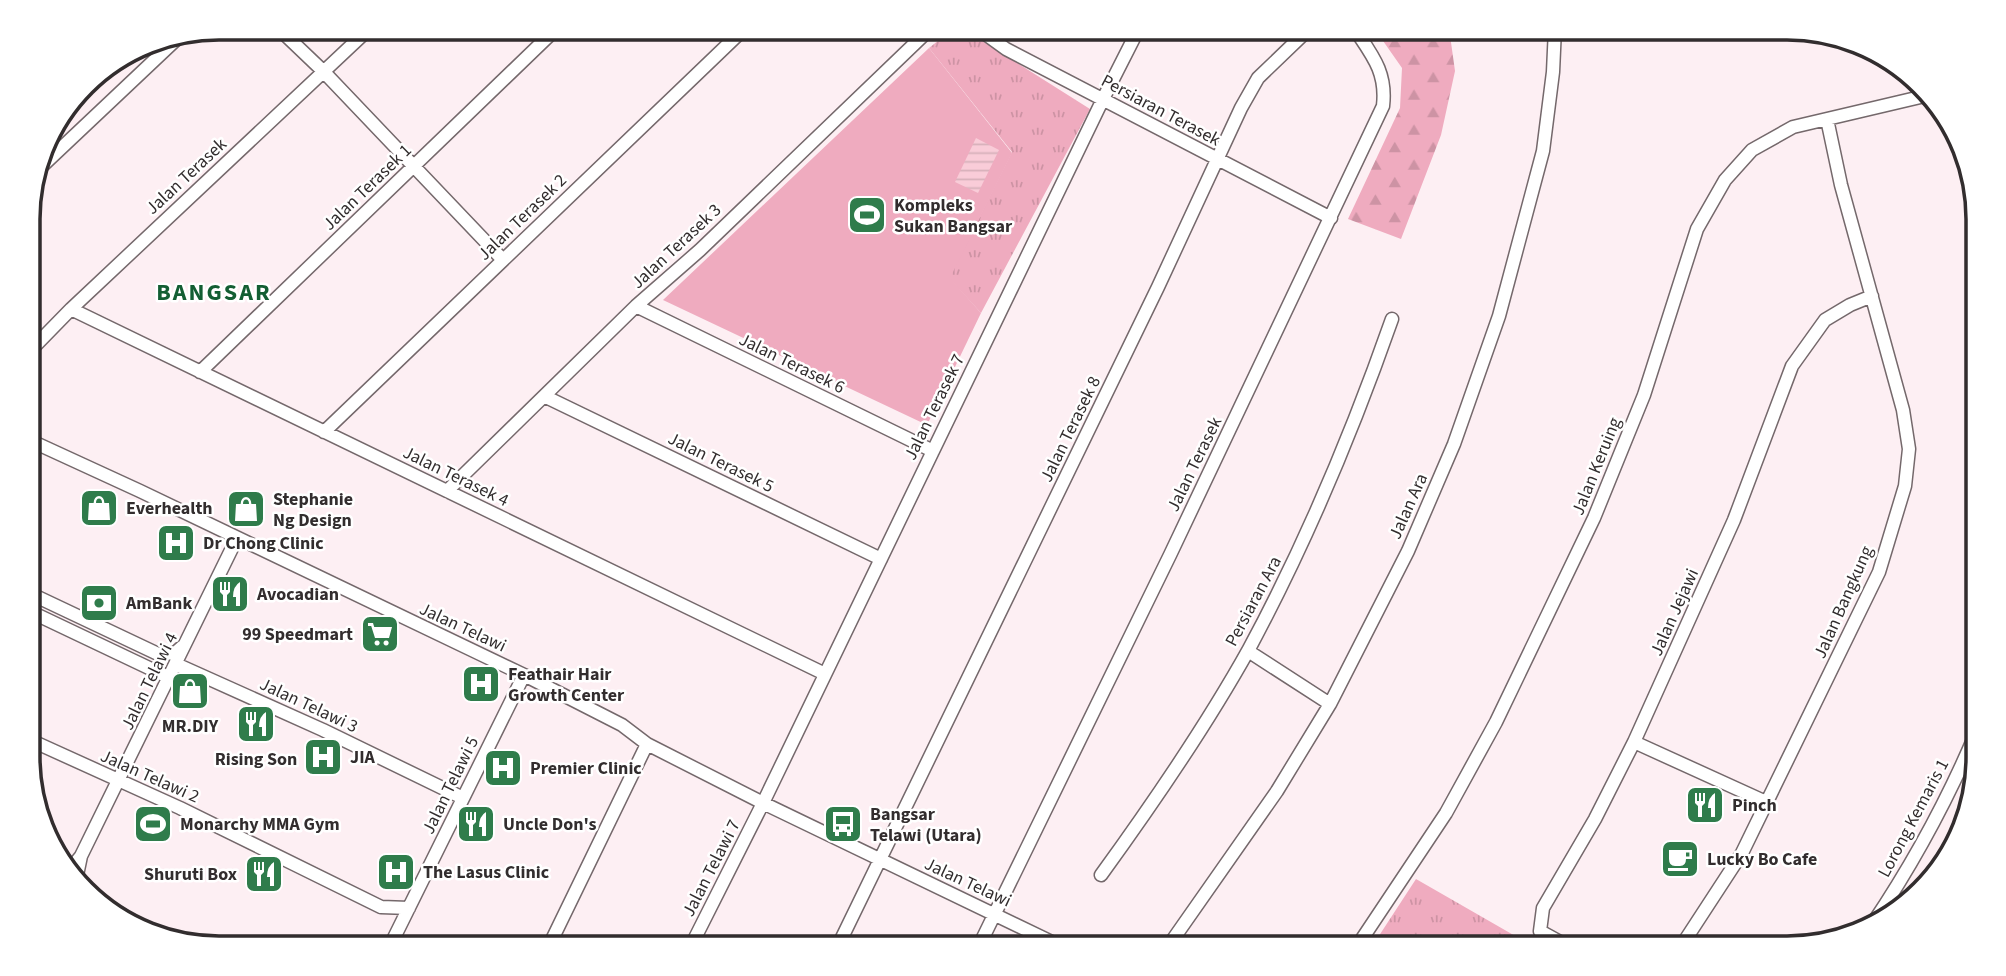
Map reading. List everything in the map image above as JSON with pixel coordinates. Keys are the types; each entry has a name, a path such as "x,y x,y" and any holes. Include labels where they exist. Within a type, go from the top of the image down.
{"street":[{"name":"Jalan Terasek 7","path":"762,803 1133,40"},
{"name":"Jalan Terasek 8","path":"843,936 1241,108 1258,78 1297,40"},
{"name":"Jalan Terasek","path":"984,936 1332,218 1383,106 1385,88 1378,65 1362,40"},
{"name":"Jalan Ara","path":"1176,935 1276,791 1330,704 1408,551 1454,444 1499,316 1543,151 1554,40"},
{"path":"292,41 503,260"},
{"name":"Jalan Terasek","path":"41,340 356,41"},
{"name":"Jalan Terasek 1","path":"200,372 544,41"},
{"name":"Jalan Terasek 2","path":"324,432 732,41"},
{"name":"Jalan Terasek 3","path":"447,491 636,306 699,250 918,41"},
{"name":"Persiaran Terasek","path":"994,41 1332,218"},
{"path":"52,156 168,48"},
{"name":"Jalan Keruing","path":"1364,935 1446,813 1496,722 1594,518 1644,395 1698,229 1725,180 1752,150 1793,127 1917,98"},
{"name":"Jalan Bangkung","path":"1688,935 1742,853 1879,572 1905,486 1909,449 1903,410 1841,185 1827,119"},
{"name":"Jalan Jejawi","path":"1548,935 1540,931 1543,908 1595,819 1634,742 1734,520 1792,366 1825,320 1872,296"},
{"name":"Jalan Terasek 6","path":"636,306 933,451"},
{"name":"Jalan Terasek 4","path":"71,309 825,674"},
{"name":"Persiaran Ara","path":"1101,875 1174,771 1248,651 1328,488 1362,404 1392,318"},
{"name":"Jalan Terasek 5","path":"546,397 881,559"},
{"name":"Jalan Telawi","path":"41,445 524,675 622,725 647,744 762,803 1038,935"},
{"name":"Jalan Telawi 4","path":"75,863 119,781 237,538"},
{"path":"40,598 158,654 176,653 187,642"},
{"path":"40,616 170,678"},
{"path":"1248,651 1330,704"},
{"name":"Jalan Telawi 3","path":"176,664 323,730 463,798"},
{"name":"Jalan Telawi 5","path":"395,936 524,675"},
{"path":"1634,742 1766,802"},
{"path":"554,936 647,744"},
{"name":"Jalan Telawi 2","path":"40,745 180,808 381,907 408,908"},
{"name":"Lorong Kemaris 1","path":"1883,908 1902,879 1966,756"},
{"name":"Jalan Telawi 7","path":"696,936 762,803"},
{"path":"79,868 81,856"}],"green space":[{"path":"1383,40 1451,40 1455,71 1441,135 1401,239 1348,219 1400,108 1402,68"},
{"path":"938,41 982,41 1090,109 981,313 949,278 1012,152 929,48"},
{"name":"Kompleks Sukan Bangsar","path":"929,48 1012,153 950,278 981,313 927,425 663,300"},
{"path":"1416,879 1514,935 1379,935"}],"shaded area":[{"path":"976,138 999,150 978,193 955,182"}],"place":[{"name":"Kompleks Sukan Bangsar","path":"867,215"},
{"name":"Everhealth","path":"99,508"},
{"name":"Stephanie Ng Design","path":"246,509"},
{"name":"Dr Chong Clinic","path":"176,543"},
{"name":"Avocadian","path":"230,594"},
{"name":"AmBank","path":"99,603"},
{"name":"99 Speedmart","path":"380,634"},
{"name":"Feathair Hair Growth Center","path":"481,684"},
{"name":"MR.DIY","path":"190,691"},
{"name":"Rising Son","path":"256,724"},
{"name":"JIA","path":"323,757"},
{"name":"Premier Clinic","path":"503,768"},
{"name":"Pinch","path":"1705,805"},
{"name":"Monarchy MMA Gym","path":"153,824"},
{"name":"Uncle Don's","path":"476,824"},
{"name":"Bangsar Telawi (Utara)","path":"843,824"},
{"name":"Lucky Bo Cafe","path":"1680,859"},
{"name":"The Lasus Clinic","path":"396,872"},
{"name":"Shuruti Box","path":"264,874"}],"district":[{"name":"BANGSAR","path":"214,292"}]}
